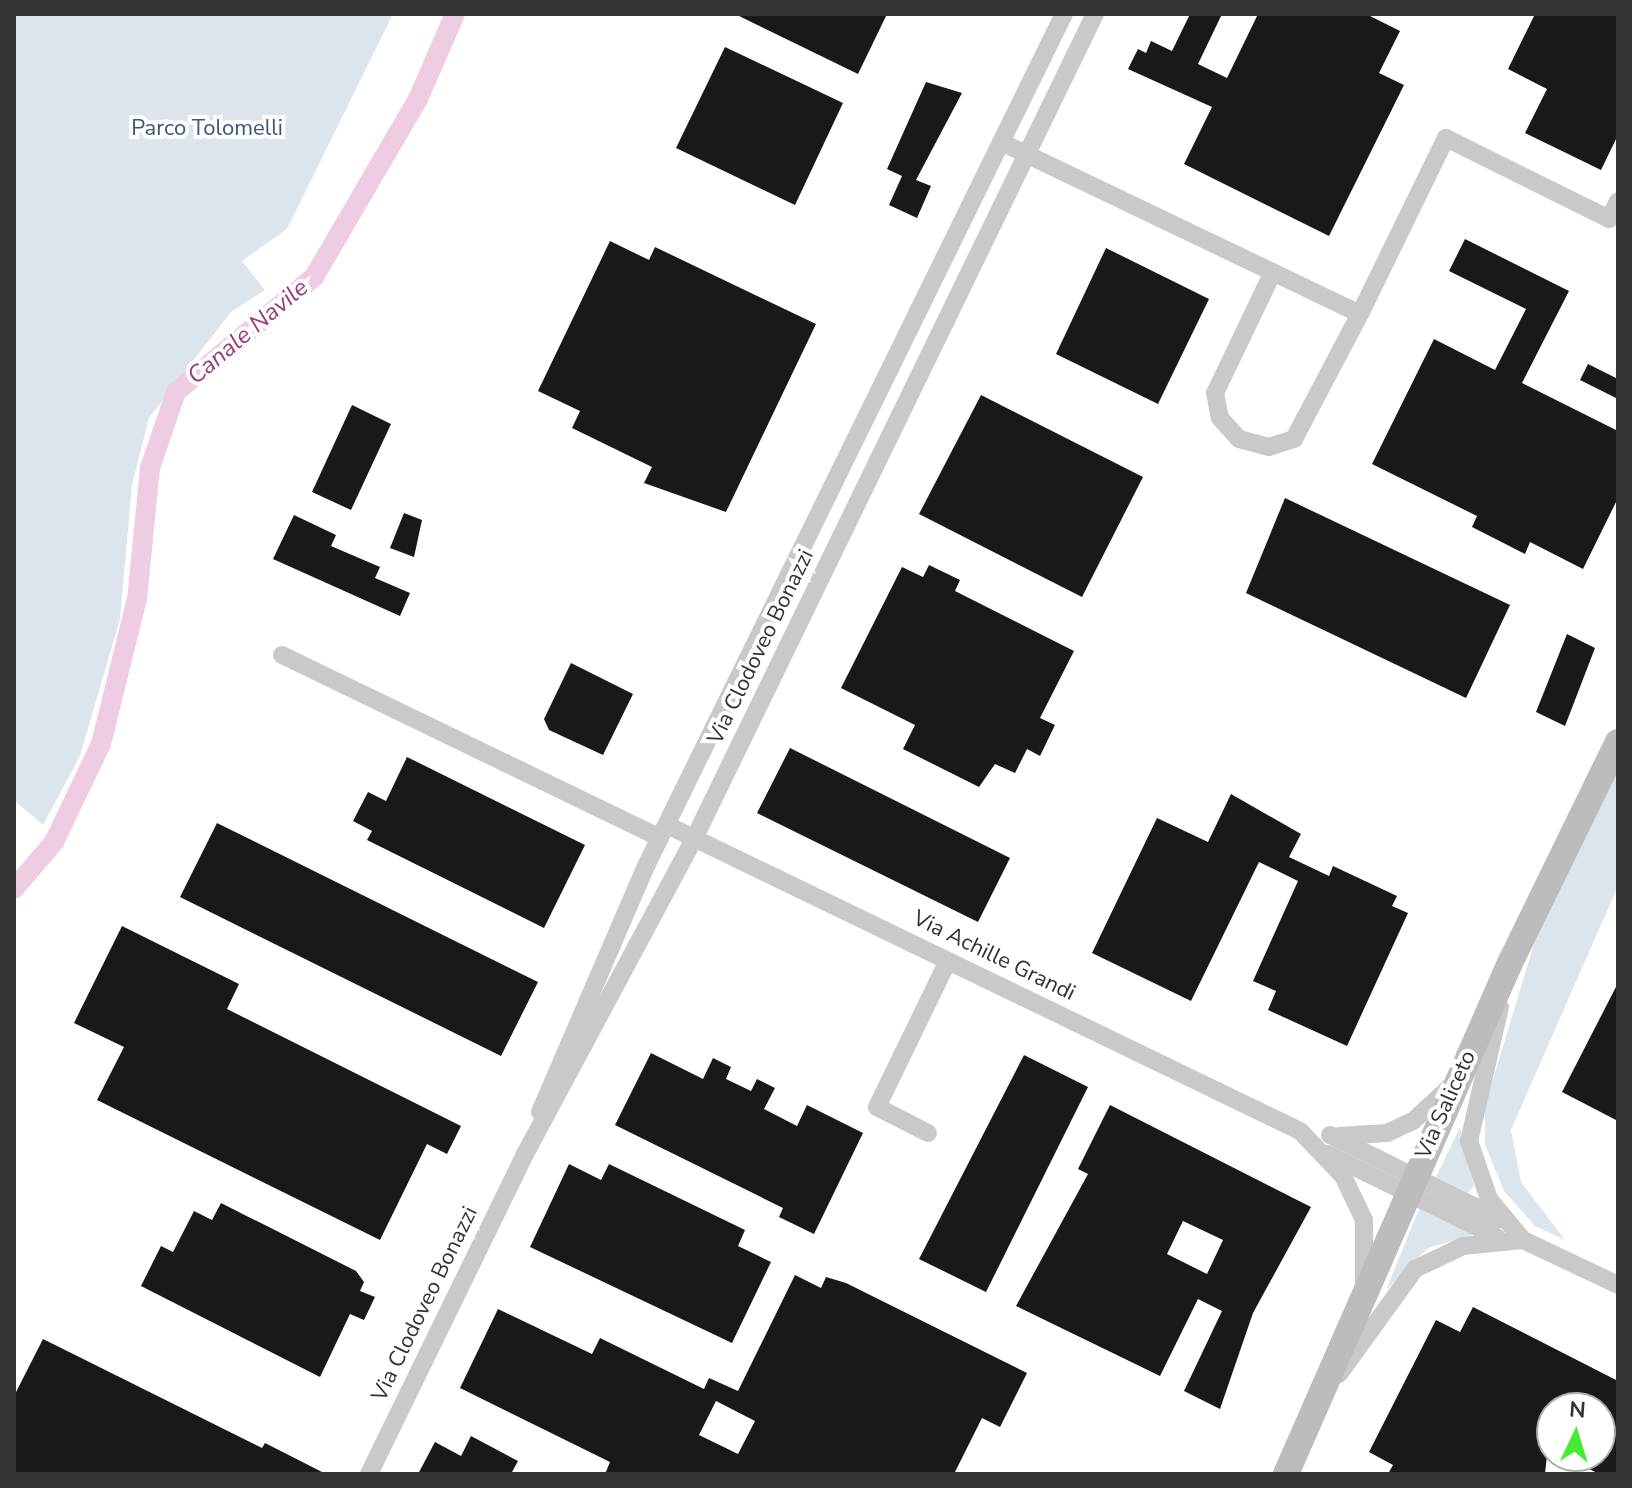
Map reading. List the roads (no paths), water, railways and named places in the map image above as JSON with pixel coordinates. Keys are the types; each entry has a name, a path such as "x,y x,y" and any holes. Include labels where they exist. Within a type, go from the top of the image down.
{"main road":[{"name":"Via Saliceto","path":"1286,1474 1509,965 1618,742"}],"street":[{"name":"Via Clodoveo Bonazzi","path":"524,1156 664,832 1064,14"},
{"name":"Via Clodoveo Bonazzi","path":"369,1474 524,1156 694,839 1095,14"},
{"path":"1273,272 1215,393 1220,418 1239,439 1269,447 1294,439 1360,314 1446,138 1609,219 1618,201"},
{"path":"1001,142 1360,314"},
{"path":"282,655 664,832"},
{"name":"Via Achille Grandi","path":"664,832 694,839 1500,1228"},
{"path":"928,1133 877,1107 948,961"},
{"path":"1509,965 1469,1141 1476,1174 1500,1228 1618,1285"},
{"path":"1326,1143 1387,1133 1413,1121 1458,1079"},
{"name":"Via Achille Grandi","path":"1326,1143 1364,1220 1361,1300"},
{"path":"1314,1410 1415,1269 1500,1228"}],"waterway":[{"name":"Canale Navile","path":"14,889 54,842 101,744 137,599 150,468 176,392 314,277 418,99 455,14"}],"park label":[{"name":"Parco Tolomelli","path":"207,129"}]}
